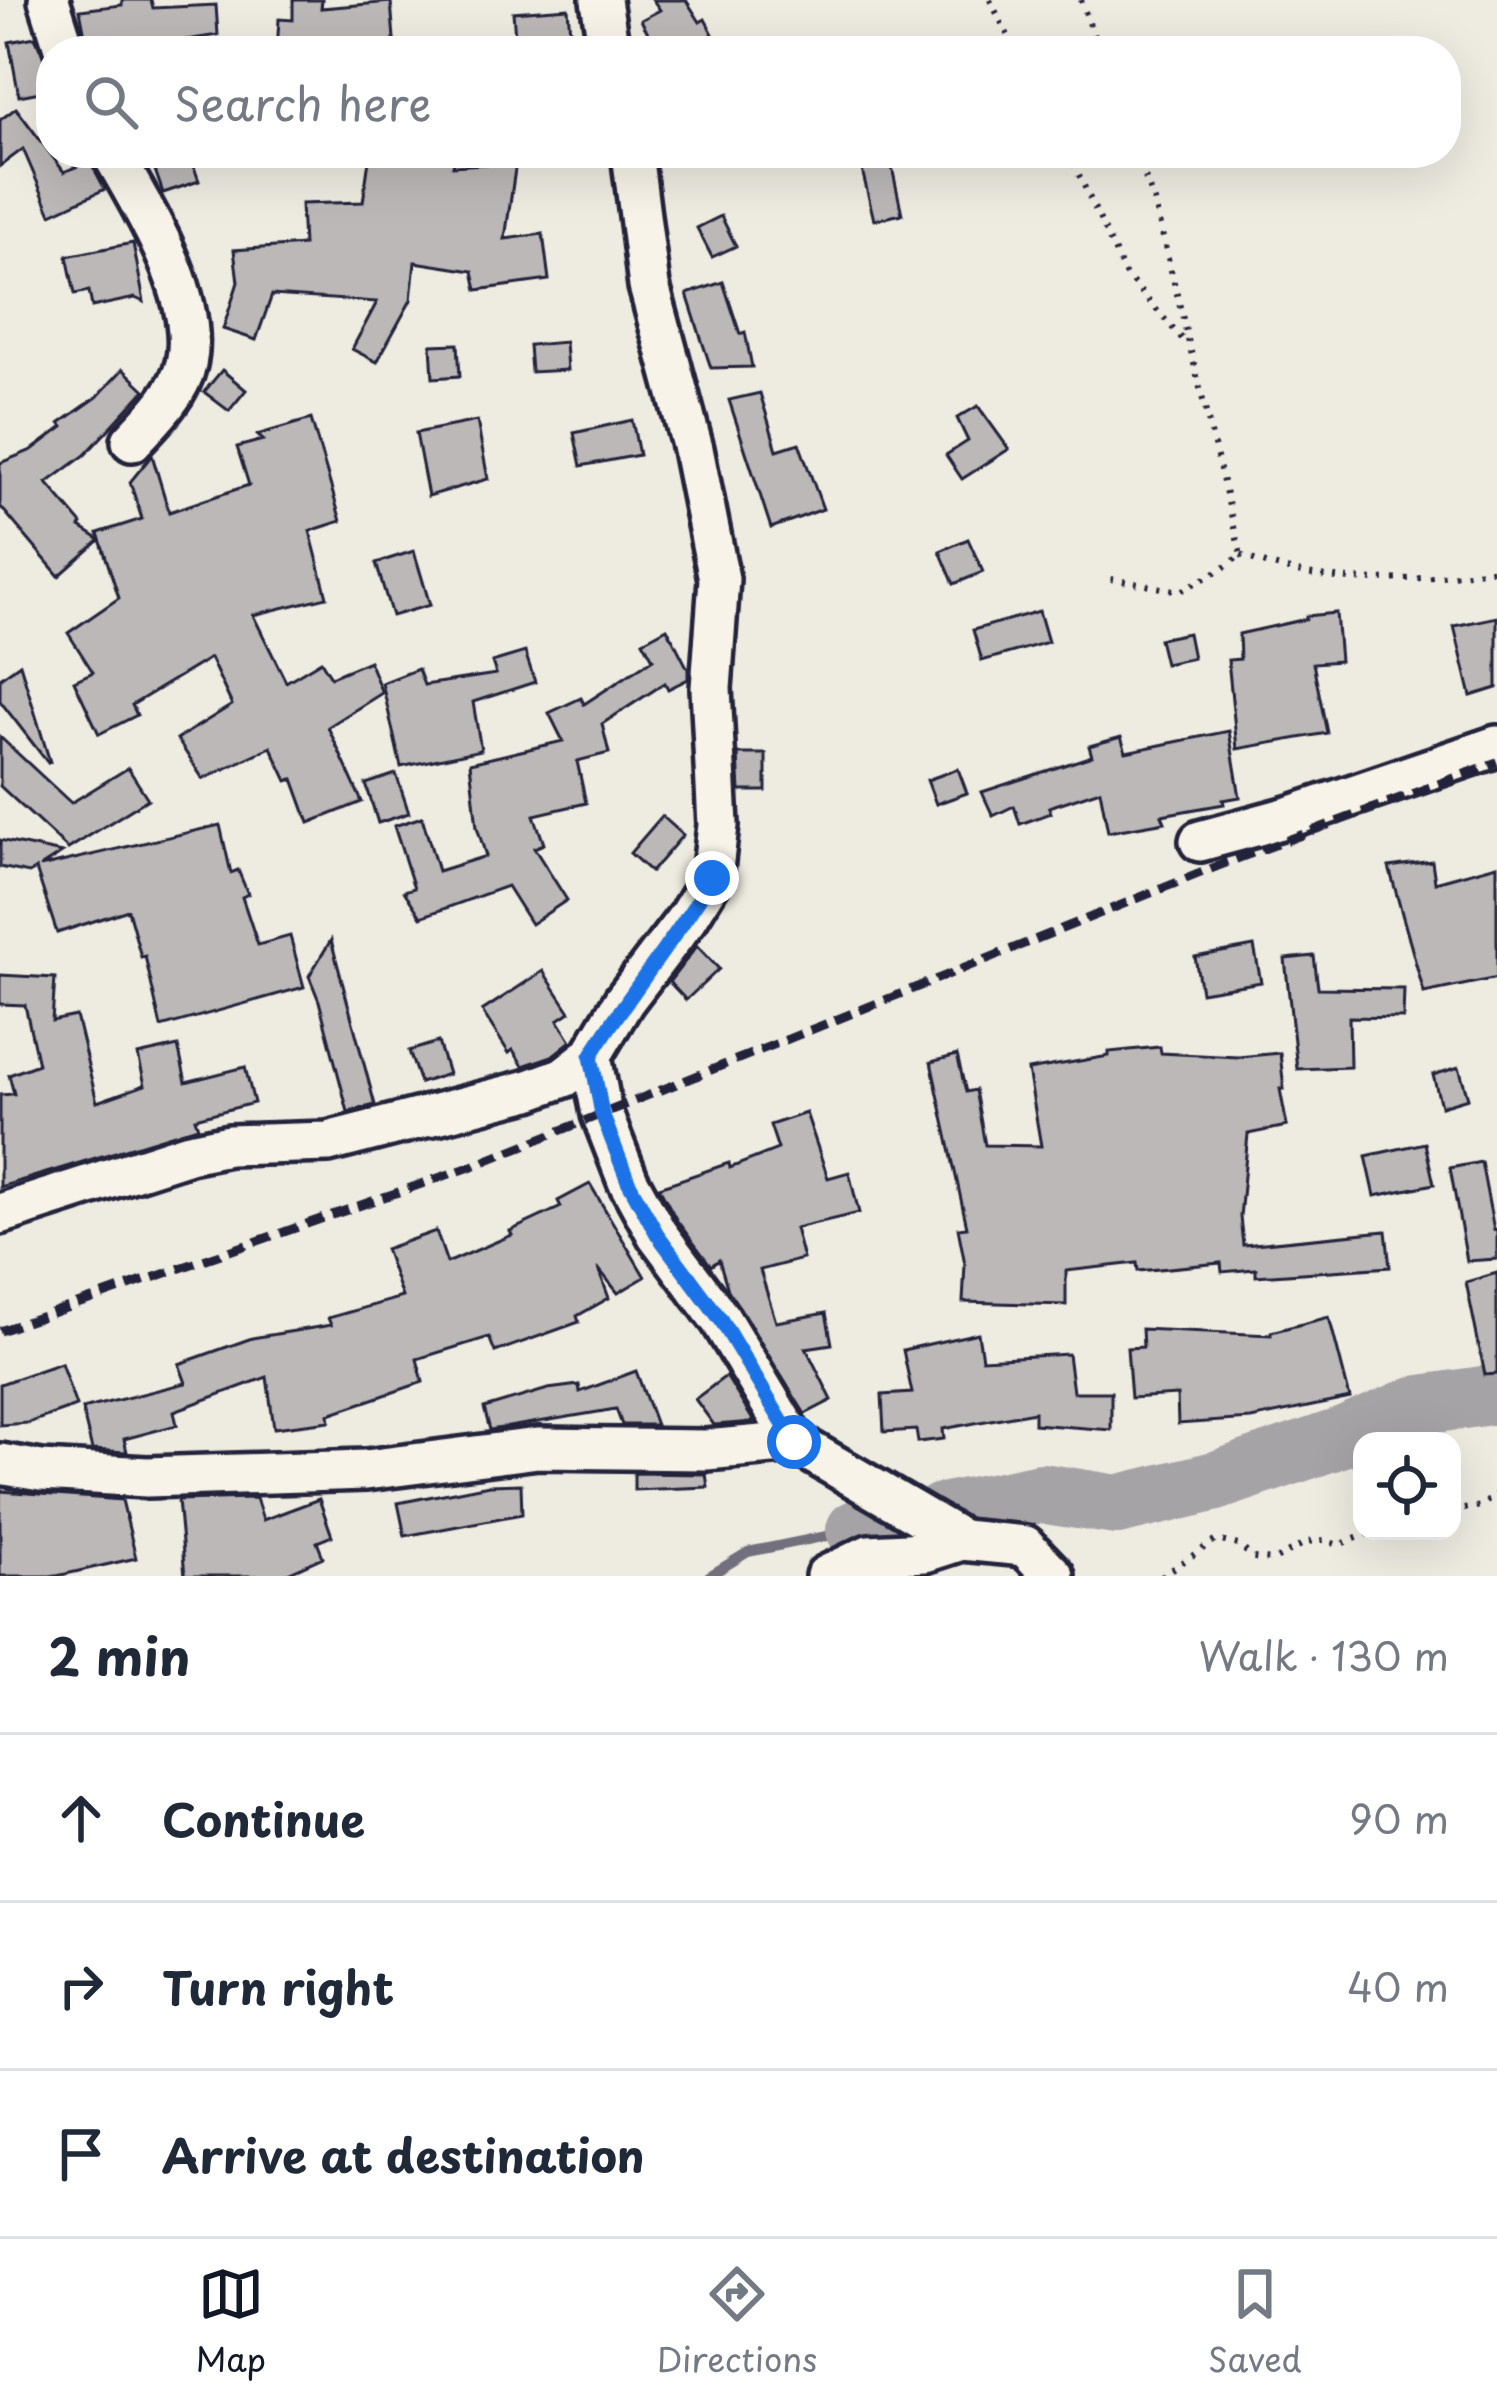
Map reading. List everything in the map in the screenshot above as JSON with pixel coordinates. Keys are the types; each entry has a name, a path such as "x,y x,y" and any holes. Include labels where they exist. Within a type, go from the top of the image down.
{"street":[{"path":"50,0 61,36"},
{"path":"602,0 607,36"},
{"path":"119,168 179,290 189,327 185,368 161,410 132,441"},
{"path":"0,1214 189,1153 229,1145 328,1142 564,1077 591,1056 624,1001 712,878 718,825 711,688 719,578 693,449 649,286 634,168"},
{"path":"1200,841 1292,816 1497,746"},
{"path":"591,1056 602,1114 628,1181 657,1234 721,1320 794,1442 962,1540"},
{"path":"0,1464 41,1471 169,1476 366,1470 538,1448 706,1450 794,1442"},
{"path":"826,1576 868,1555 925,1552 962,1540 1025,1546 1054,1576"}],"path":[{"path":"990,0 1008,36"},
{"path":"1081,0 1094,36"},
{"path":"1076,168 1125,274 1187,345"},
{"path":"1142,168 1154,201 1241,554"},
{"path":"1241,554 1277,569 1331,580 1430,579 1497,569"},
{"path":"1111,579 1180,591 1222,570 1241,554"},
{"path":"1461,1509 1480,1506 1497,1494"},
{"path":"1162,1576 1216,1540 1239,1545 1253,1558 1274,1560 1307,1542 1338,1545 1353,1539"}],"building":[{"path":"122,0 151,0 153,8 216,5 218,35 85,36 80,10 122,5"},
{"path":"293,0 322,0 321,8 391,2 394,36 278,36 279,19 293,20"},
{"path":"653,0 686,0 714,36 650,36 641,20 660,10"},
{"path":"568,8 570,36 515,36 513,12"},
{"path":"35,37 36,93 19,96 9,42"},
{"path":"16,108 36,135 36,168 64,172 94,168 105,189 51,214 23,149 0,166 0,120"},
{"path":"154,168 194,168 199,181 163,193"},
{"path":"368,168 515,168 505,239 543,234 549,280 477,290 473,271 415,262 411,300 377,362 352,349 377,302 272,295 256,340 223,329 238,282 234,250 303,245 301,204 363,202"},
{"path":"862,168 892,168 902,214 874,220"},
{"path":"721,216 736,246 712,257 697,228"},
{"path":"133,243 144,302 135,298 92,307 89,291 75,294 67,256"},
{"path":"723,282 740,334 745,332 752,367 711,368 687,294"},
{"path":"565,342 567,370 531,372 529,345"},
{"path":"458,344 460,376 433,378 431,345"},
{"path":"123,369 145,390 85,455 47,483 80,527 100,540 59,576 0,506 0,463 32,450 63,427 60,423 97,397"},
{"path":"222,370 246,390 229,411 204,392"},
{"path":"760,393 777,450 799,443 823,509 771,528 729,400"},
{"path":"978,406 1009,449 962,479 946,455 968,441 957,418"},
{"path":"311,419 341,521 310,531 327,597 253,615 286,682 321,661 331,677 369,661 382,693 328,727 362,802 309,823 293,779 287,781 271,747 203,779 177,739 232,705 210,658 132,705 137,715 99,734 74,681 93,672 68,633 119,598 98,533 142,519 130,482 152,455 169,512 249,485 237,447 263,440 257,435"},
{"path":"632,420 639,455 581,466 574,433"},
{"path":"477,421 488,479 428,496 416,433"},
{"path":"968,539 983,572 954,584 940,551"},
{"path":"414,551 430,605 392,616 376,563"},
{"path":"1039,611 1048,642 982,661 973,630"},
{"path":"1336,613 1340,661 1313,663 1327,733 1237,749 1228,660 1240,659 1239,634"},
{"path":"1497,617 1497,688 1471,696 1454,626"},
{"path":"667,628 688,669 688,679 668,689 665,683 602,724 609,753 577,761 586,803 534,815 544,844 534,848 567,900 531,924 507,886 421,917 404,891 414,888 394,826 422,817 438,871 486,856 477,827 470,763 563,741 549,713 581,698 584,704 653,659 643,641"},
{"path":"1188,633 1193,658 1165,664 1159,639"},
{"path":"525,652 535,682 473,702 481,750 401,767 382,683 418,669 424,685 496,674 492,662"},
{"path":"20,664 48,763 0,701 0,678"},
{"path":"1229,731 1240,797 1162,815 1165,822 1108,832 1100,790 1049,807 1051,813 1020,824 1014,806 993,816 982,792 1092,756 1089,746 1121,737 1126,752"},
{"path":"0,737 71,803 128,768 148,799 68,849 0,786"},
{"path":"738,754 766,754 766,791 740,791"},
{"path":"958,769 967,793 936,804 927,780"},
{"path":"396,774 409,813 378,823 366,784"},
{"path":"662,816 683,835 651,872 630,853"},
{"path":"220,825 231,873 238,870 248,894 242,897 258,945 290,936 304,987 161,1027 145,956 141,957 128,910 57,933 36,869 29,873 0,867 0,840 62,853 40,867"},
{"path":"1432,861 1435,882 1497,865 1497,978 1424,993 1389,867"},
{"path":"331,940 375,1105 348,1112 309,976"},
{"path":"697,946 719,969 686,1000 669,982"},
{"path":"1254,946 1261,982 1201,992 1195,957"},
{"path":"1314,956 1318,988 1404,989 1403,1018 1349,1017 1350,1067 1297,1069 1285,959"},
{"path":"543,971 570,1012 558,1020 571,1041 552,1056 523,1066 482,1011"},
{"path":"0,975 55,978 52,1021 76,1016 97,1102 145,1085 138,1055 178,1046 186,1082 245,1067 254,1103 195,1118 198,1127 0,1187 0,1095 14,1094 9,1075 38,1064 25,1005 0,1004"},
{"path":"438,1042 448,1074 420,1083 409,1051"},
{"path":"1160,1047 1161,1053 1238,1057 1280,1053 1287,1126 1248,1134 1240,1217 1243,1245 1386,1231 1390,1267 1256,1276 1256,1269 1222,1272 1221,1263 1138,1271 1137,1263 1066,1271 1066,1305 963,1302 965,1264 958,1228 967,1227 931,1062 957,1055 966,1092 975,1090 985,1145 1041,1146 1028,1070 1109,1056 1109,1052"},
{"path":"1459,1067 1468,1098 1441,1106 1433,1075"},
{"path":"806,1113 828,1178 849,1172 859,1213 795,1228 803,1259 760,1270 776,1322 826,1313 832,1344 806,1348 832,1400 805,1414 728,1290 719,1260 711,1266 677,1221 659,1187 778,1149 770,1125"},
{"path":"1425,1143 1434,1184 1375,1196 1366,1156"},
{"path":"1481,1162 1497,1229 1497,1259 1467,1261 1450,1168"},
{"path":"590,1184 645,1277 618,1293 598,1268 609,1298 577,1316 579,1322 495,1352 489,1337 417,1359 423,1382 329,1414 330,1421 274,1428 267,1377 174,1411 177,1425 124,1439 127,1452 92,1450 82,1409 186,1383 179,1364 252,1338 331,1325 328,1318 402,1297 385,1249 436,1231 447,1263 512,1235 510,1231 561,1207 558,1201"},
{"path":"1497,1273 1497,1374 1485,1375 1466,1282"},
{"path":"1329,1317 1350,1398 1251,1419 1178,1424 1177,1395 1131,1398 1127,1348 1143,1347 1142,1329 1271,1335"},
{"path":"978,1333 982,1359 1068,1354 1073,1392 1111,1392 1111,1430 1034,1424 1034,1412 943,1429 944,1439 918,1442 916,1430 884,1432 882,1395 912,1393 903,1350"},
{"path":"61,1363 76,1406 28,1423 0,1425 0,1384"},
{"path":"636,1371 656,1425 622,1425 616,1409 490,1430 484,1408 548,1389 579,1385 580,1392"},
{"path":"726,1376 754,1422 714,1425 695,1399"},
{"path":"634,1473 706,1474 708,1487 634,1490"},
{"path":"521,1484 522,1514 405,1536 398,1503 489,1485"},
{"path":"0,1491 122,1500 136,1558 57,1576 0,1576"},
{"path":"256,1498 263,1520 319,1499 332,1536 317,1542 323,1557 281,1576 185,1576 178,1500"}],"waterway":[{"path":"942,1513 1041,1493 1117,1505 1216,1481 1346,1436 1415,1406 1497,1394"},
{"path":"856,1530 912,1519"},
{"path":"709,1576 748,1552 856,1530"}],"railway":[{"path":"0,1331 470,1167 1218,866 1497,762"}],"route":[{"path":"712,878 624,1001 591,1056 602,1114 628,1181 657,1234 721,1320 794,1442"}]}
